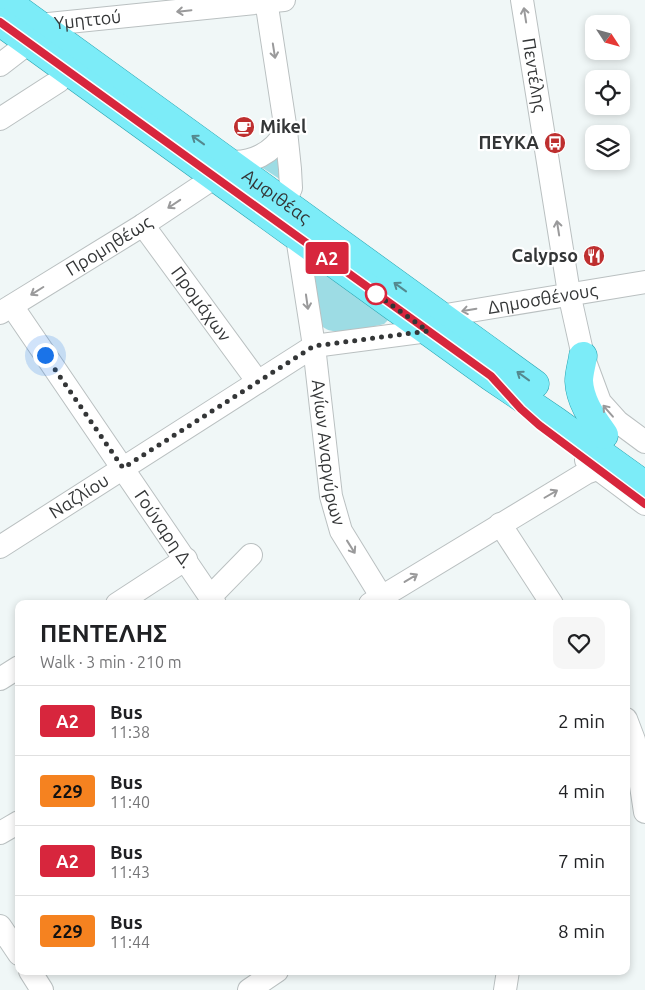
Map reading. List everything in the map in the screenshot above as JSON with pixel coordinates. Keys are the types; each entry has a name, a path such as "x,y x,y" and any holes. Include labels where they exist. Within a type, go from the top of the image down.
{"main road":[{"name":"Αμφιθέας","path":"5,0 16,33 65,76 221,169 284,203 434,323 491,376 645,485"},
{"name":"Αμφιθέας","path":"16,33 221,169 297,237 434,323 604,435 645,465"},
{"path":"583,356 579,380 582,396 586,408 604,435"}],"street":[{"name":"Πεντέλης","path":"522,0 569,293 583,356"},
{"name":"Υμηττού","path":"16,33 272,1"},
{"path":"272,1 291,188 284,203"},
{"path":"0,65 16,33"},
{"path":"3,111 65,76"},
{"path":"221,169 259,157 276,145 286,132"},
{"name":"Προμηθέως","path":"6,310 143,225 221,169"},
{"name":"Προμάχων","path":"143,225 258,382"},
{"name":"Αγίων Αναργύρων","path":"297,237 314,346 332,496 341,531 376,600"},
{"name":"Δημοσθένους","path":"434,323 569,293 645,282"},
{"name":"Γούναρη Δ.","path":"6,310 123,468 212,600"},
{"name":"Ναζλίου","path":"0,547 314,346 434,323"},
{"path":"583,356 600,402 618,422 645,442"},
{"name":"Αμφιθέας","path":"491,376 521,409 645,504"},
{"path":"376,600 586,472 597,469"},
{"path":"500,524 549,600"},
{"path":"212,600 251,555"},
{"path":"122,600 186,559"},
{"path":"0,679 15,669"},
{"path":"633,734 645,812"},
{"path":"0,833 15,824"},
{"path":"0,926 15,948"},
{"path":"33,975 42,990"},
{"path":"505,990 507,975"}],"shaded area":[{"path":"277,156 281,180 261,167"},
{"path":"316,266 390,318 384,324 351,331 342,332 326,329 321,325 313,268"}],"bus line":[{"name":"Α2","path":"0,22 491,376 506,395 539,425 645,504"}],"place":[{"name":"Mikel","path":"244,127"},
{"name":"ΠΕΥΚΑ","path":"555,143"},
{"name":"Calypso","path":"594,256"}],"route":[{"path":"45,355 123,468 314,346 428,331 376,294"}]}
